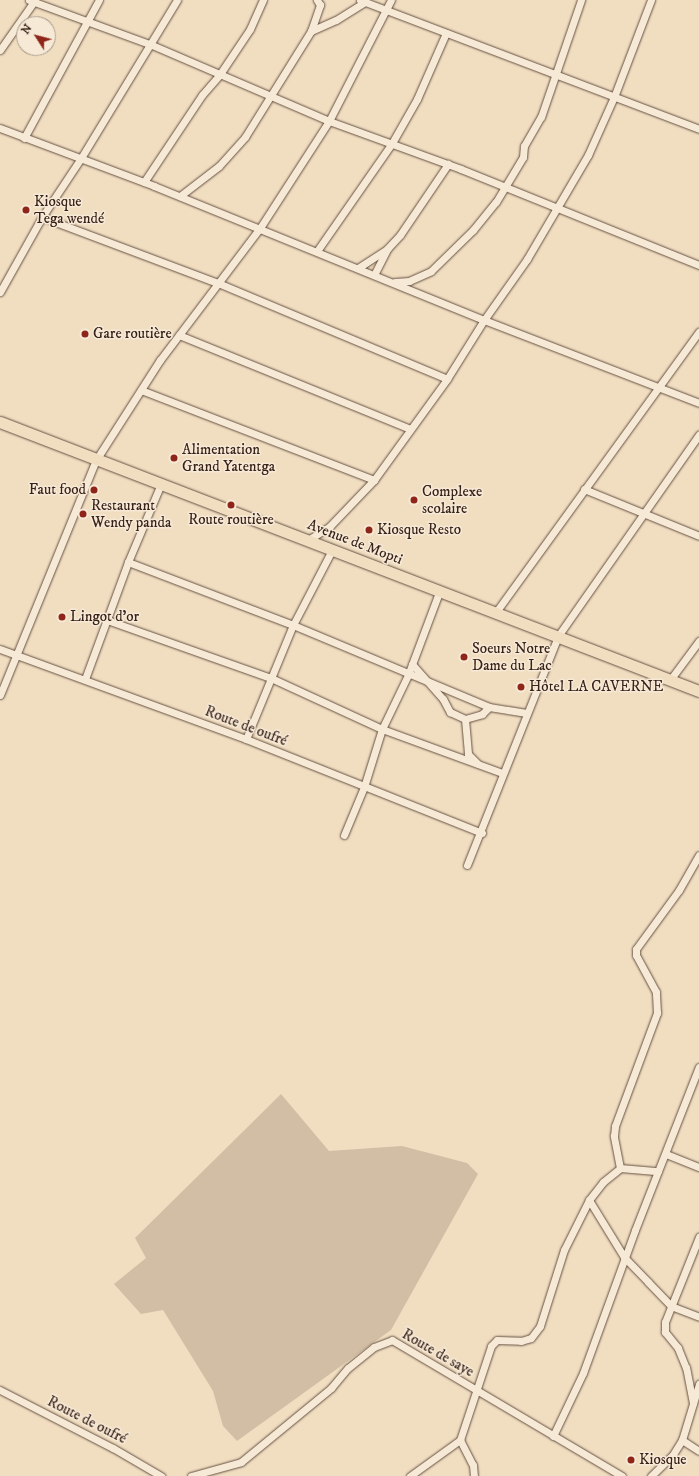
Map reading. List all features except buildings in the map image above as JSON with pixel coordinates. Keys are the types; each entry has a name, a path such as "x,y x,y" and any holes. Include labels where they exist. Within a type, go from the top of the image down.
{"main road":[{"name":"Avenue de Mopti","path":"2,425 440,590 699,691"}],"street":[{"path":"24,138 99,0"},
{"path":"0,292 42,217 152,45 177,0"},
{"path":"144,182 202,95 220,74 250,29 263,0"},
{"path":"180,196 219,166 245,137 311,31 320,5 317,0"},
{"path":"0,695 96,460 178,335 260,228 329,121 391,0"},
{"path":"392,282 409,281 431,271 473,230 505,188 523,158 524,146 541,117 554,74 581,0"},
{"path":"308,540 330,526 374,480 447,379 484,320 527,259 588,155 614,97 651,0"},
{"path":"0,50 33,1 152,45 329,121 448,164 699,265"},
{"path":"311,31 336,20 362,1 699,129"},
{"path":"316,251 392,143 417,98 446,33"},
{"path":"0,128 180,196 484,320 699,403"},
{"path":"358,268 387,249 400,235 448,164"},
{"path":"42,217 218,283 447,379"},
{"path":"374,275 387,249"},
{"path":"496,612 699,332"},
{"path":"178,335 410,429"},
{"path":"141,390 374,480"},
{"path":"467,865 482,833 502,773 558,636 642,513 699,435"},
{"path":"86,679 128,562 161,484"},
{"path":"584,489 699,536"},
{"path":"246,740 270,678 293,625 332,550"},
{"path":"128,562 293,625 408,675 489,707 527,713"},
{"path":"344,835 364,786 382,729 408,675 440,590"},
{"path":"107,620 270,678 382,729 502,773"},
{"path":"670,680 699,641"},
{"name":"Route de oufré","path":"0,649 86,679 246,740 482,833"},
{"path":"412,664 426,682 443,699 450,712 465,719 482,714 489,707"},
{"path":"465,719 468,754 480,765"},
{"path":"620,1168 614,1136 615,1126 658,1013 656,992 636,955 636,950 679,890 699,855"},
{"path":"554,1436 583,1373 624,1257 666,1154 699,1067"},
{"path":"666,1154 699,1167"},
{"path":"410,1476 460,1440 475,1389 491,1346 497,1340 521,1341 532,1338 540,1326 564,1250 589,1200 603,1182 620,1168 658,1171"},
{"path":"589,1200 624,1257 671,1306 699,1317"},
{"path":"693,1403 686,1368 678,1348 665,1332 665,1322 699,1237"},
{"name":"Route de saye","path":"191,1476 241,1462 330,1388 348,1368 374,1347 392,1340 622,1476"},
{"path":"651,1476 672,1456 682,1440 699,1384"},
{"name":"Route de oufré","path":"0,1390 113,1448 161,1476"},
{"path":"460,1440 473,1465 474,1476"},
{"path":"682,1440 699,1450"}],"shaded area":[{"path":"281,1094 329,1151 402,1146 467,1163 478,1174 391,1330 237,1441 223,1426 213,1391 163,1310 141,1314 114,1284 146,1258 135,1238"}],"place":[{"name":"Kiosque Tega wendé","path":"26,210"},
{"name":"Gare routière","path":"85,334"},
{"name":"Alimentation Grand Yatentga","path":"174,458"},
{"name":"Faut food","path":"94,490"},
{"name":"Complexe scolaire","path":"414,500"},
{"name":"Route routière","path":"231,505"},
{"name":"Restaurant Wendy panda","path":"83,514"},
{"name":"Kiosque Resto","path":"369,530"},
{"name":"Lingot d'or","path":"62,617"},
{"name":"Soeurs Notre Dame du Lac","path":"464,657"},
{"name":"Hôtel LA CAVERNE","path":"521,687"},
{"name":"Kiosque","path":"631,1460"}]}
